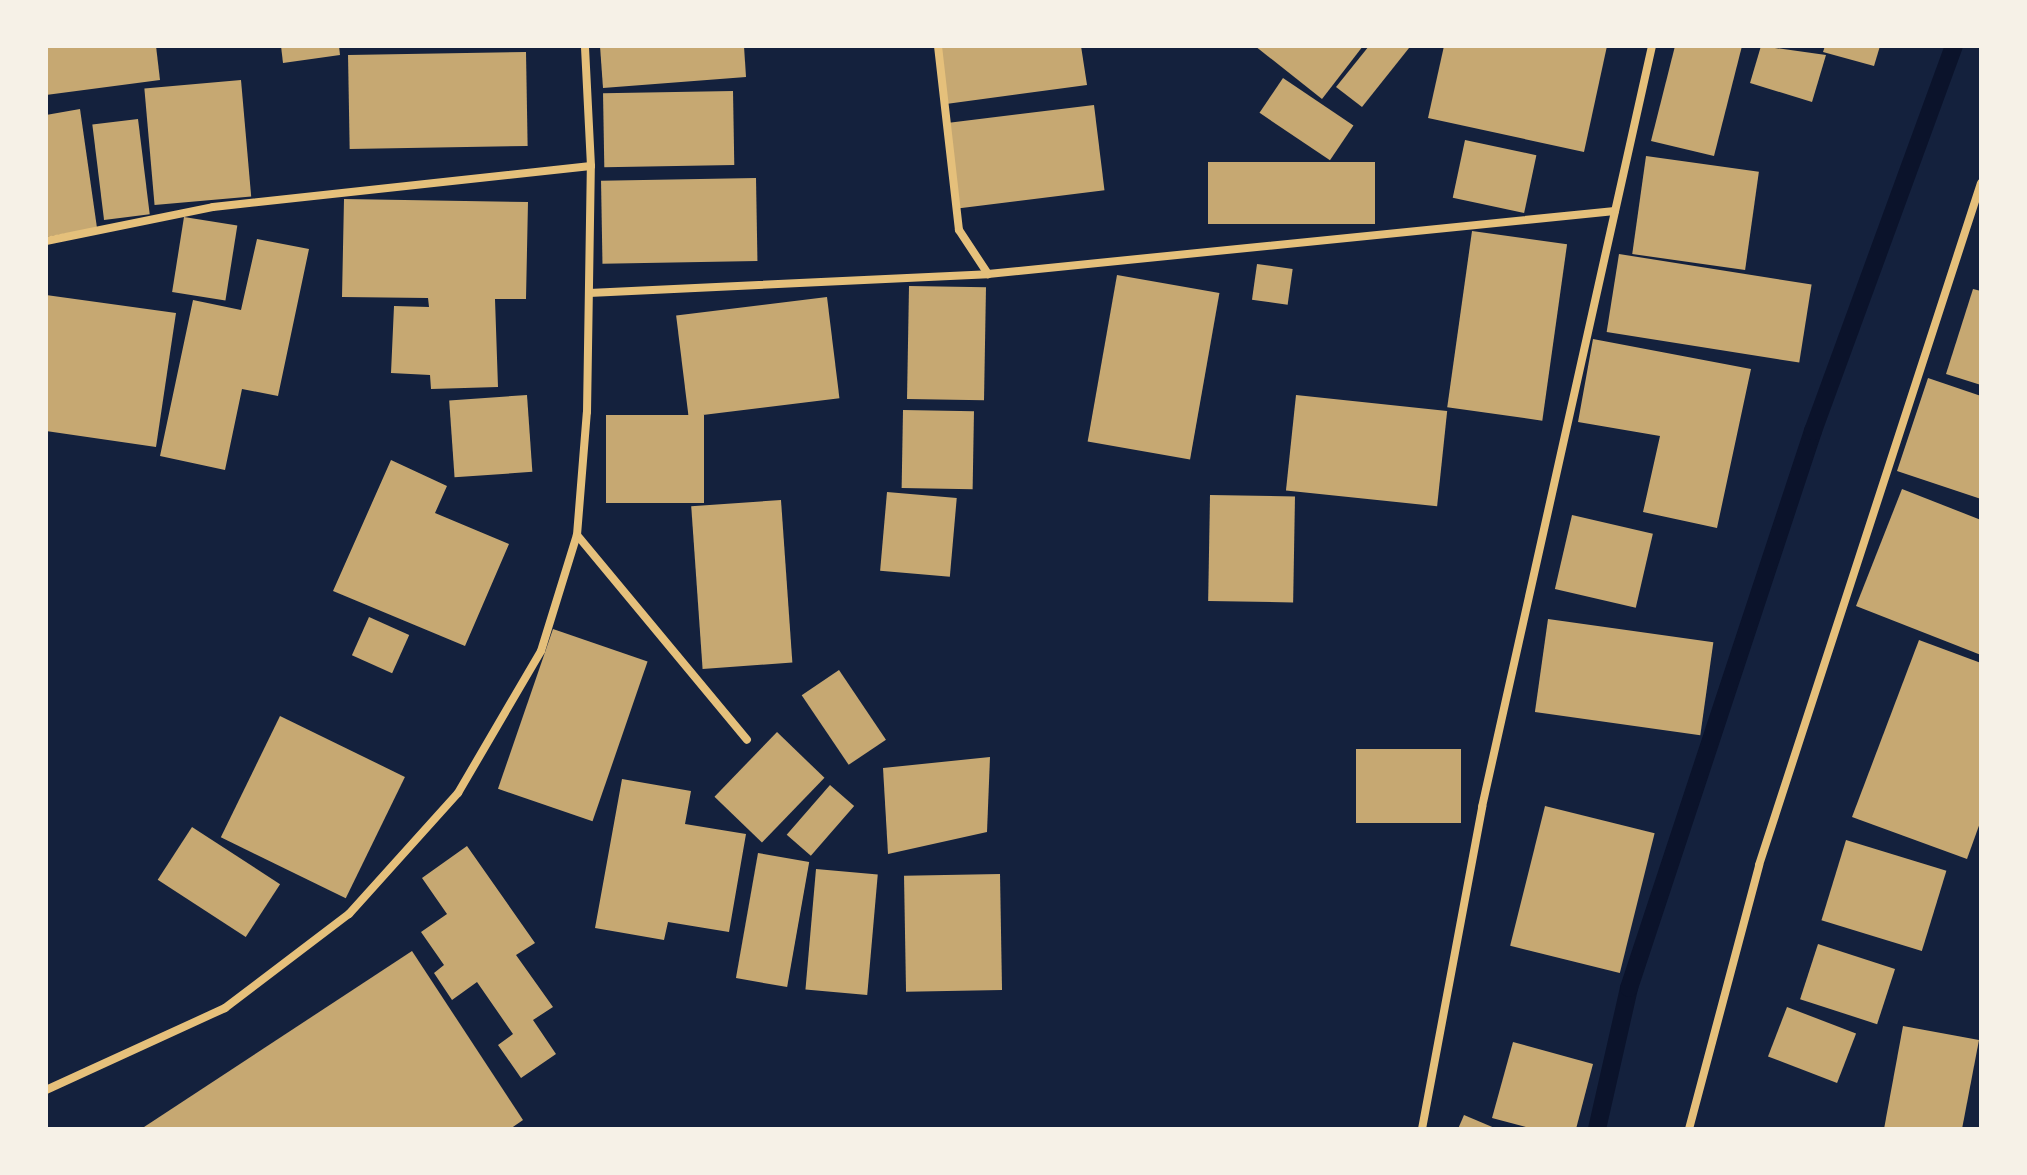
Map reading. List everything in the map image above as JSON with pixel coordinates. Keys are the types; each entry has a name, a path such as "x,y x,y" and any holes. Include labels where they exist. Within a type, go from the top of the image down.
{"street":[{"path":"46,1090 225,1008 291,962 406,857 458,793 541,651 577,535 589,293 591,166 585,46"},
{"path":"938,46 959,230 988,274"},
{"path":"1422,1129 1482,807 1652,46"},
{"path":"46,241 213,207 591,166"},
{"path":"1689,1129 1759,865 1981,183"},
{"path":"589,293 988,274 1615,211"},
{"path":"577,535 747,740"}],"building":[{"path":"46,46 156,46 160,80 46,95"},
{"path":"281,46 339,46 340,55 283,63"},
{"path":"600,46 744,46 746,77 603,88"},
{"path":"938,46 1081,46 1087,85 946,104"},
{"path":"1255,46 1363,46 1322,99"},
{"path":"1369,46 1409,48 1362,107 1336,87"},
{"path":"1444,46 1607,46 1584,152 1428,118"},
{"path":"1675,46 1742,46 1714,156 1651,141"},
{"path":"1761,46 1826,55 1812,102 1750,83"},
{"path":"1825,46 1880,46 1874,66 1823,52"},
{"path":"526,52 528,146 350,149 348,55"},
{"path":"1283,78 1353,126 1330,160 1260,113"},
{"path":"241,80 251,197 155,205 144,88"},
{"path":"733,91 734,165 604,167 603,93"},
{"path":"1094,105 1104,190 958,208 947,123"},
{"path":"80,109 97,228 46,237 46,115"},
{"path":"138,119 150,214 104,220 92,125"},
{"path":"1465,140 1536,155 1524,213 1453,198"},
{"path":"1646,156 1759,172 1745,270 1632,254"},
{"path":"1208,162 1375,162 1375,224 1208,224"},
{"path":"756,178 757,261 602,264 601,181"},
{"path":"344,199 528,202 526,299 495,299 498,387 431,389 430,375 391,373 394,306 429,307 428,298 342,297"},
{"path":"184,217 237,225 225,301 172,292"},
{"path":"1472,231 1567,244 1542,421 1447,407"},
{"path":"257,239 309,249 278,396 242,389 225,470 160,456 193,300 241,310"},
{"path":"1619,254 1812,285 1799,363 1607,332"},
{"path":"1257,264 1293,269 1288,305 1252,300"},
{"path":"1117,275 1219,293 1190,459 1088,441"},
{"path":"909,286 986,287 984,400 907,399"},
{"path":"1973,289 1981,291 1981,385 1946,374"},
{"path":"46,295 176,313 156,447 46,431"},
{"path":"827,297 839,398 689,417 676,316"},
{"path":"1593,339 1751,369 1717,528 1643,512 1660,436 1578,422"},
{"path":"1928,378 1981,396 1981,499 1897,471"},
{"path":"527,395 532,472 455,477 449,400"},
{"path":"1296,395 1447,411 1437,506 1286,490"},
{"path":"903,410 974,411 973,489 902,488"},
{"path":"606,415 704,415 704,503 606,503"},
{"path":"391,460 447,486 435,513 509,544 465,646 333,591"},
{"path":"1902,489 1981,520 1981,655 1856,606"},
{"path":"887,492 957,498 950,577 880,571"},
{"path":"1210,495 1295,496 1293,602 1208,601"},
{"path":"781,500 792,663 703,669 691,506"},
{"path":"1572,515 1653,534 1636,608 1555,589"},
{"path":"369,617 409,635 392,673 352,655"},
{"path":"1548,619 1713,642 1700,735 1535,712"},
{"path":"553,629 648,662 593,821 498,789"},
{"path":"1919,640 1981,663 1981,820 1967,859 1852,817"},
{"path":"839,670 886,740 849,765 802,695"},
{"path":"280,716 405,777 346,898 221,837"},
{"path":"777,732 824,778 762,843 714,797"},
{"path":"1356,749 1461,749 1461,823 1356,823"},
{"path":"990,757 987,832 888,854 883,768"},
{"path":"622,779 691,791 685,824 746,834 729,932 668,922 664,940 595,928"},
{"path":"830,785 854,806 811,856 787,835"},
{"path":"1545,806 1655,833 1620,973 1510,946"},
{"path":"192,827 280,884 246,937 158,880"},
{"path":"1846,840 1946,871 1922,951 1821,920"},
{"path":"467,846 535,943 516,955 553,1007 533,1020 556,1054 521,1078 498,1045 513,1034 477,982 452,1000 434,973 444,965 421,932 447,914 422,878"},
{"path":"758,853 809,862 787,987 736,978"},
{"path":"816,869 878,874 867,995 805,990"},
{"path":"1000,874 1002,990 906,992 904,876"},
{"path":"1818,944 1895,969 1877,1024 1800,999"},
{"path":"412,951 523,1120 510,1129 141,1129"},
{"path":"1787,1007 1856,1034 1837,1083 1768,1056"},
{"path":"1903,1026 1979,1040 1962,1129 1884,1129"},
{"path":"1513,1042 1593,1064 1576,1129 1534,1129 1492,1118"},
{"path":"1464,1115 1497,1129 1458,1129"}],"waterway":[{"path":"1597,1129 1629,988 1813,431 1954,46"}]}
